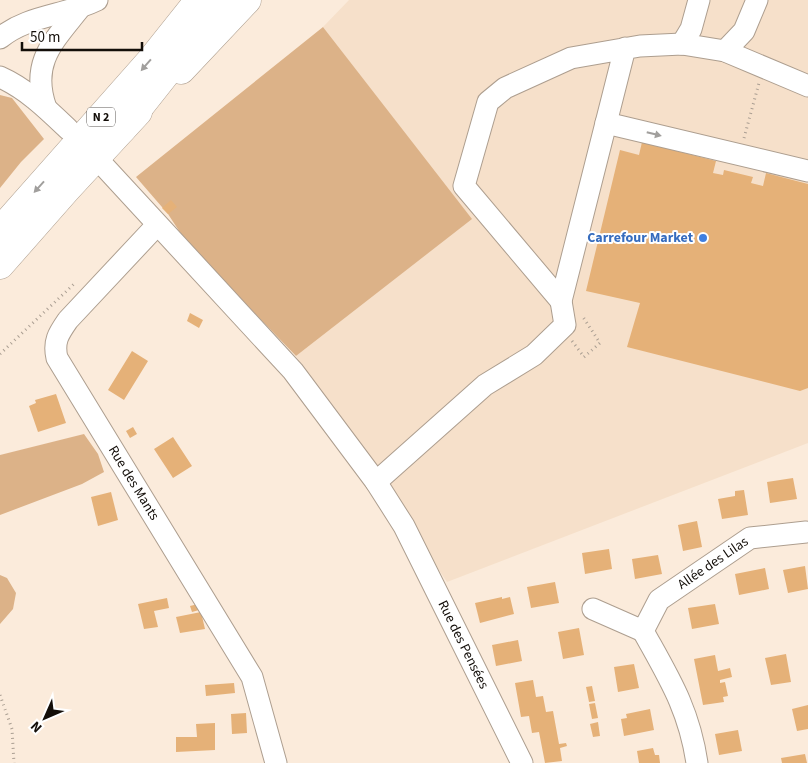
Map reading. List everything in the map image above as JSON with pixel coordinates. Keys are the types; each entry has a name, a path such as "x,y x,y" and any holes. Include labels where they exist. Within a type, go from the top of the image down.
{"main road":[{"name":"N 2","path":"0,231 152,59 199,0"},
{"name":"N 2","path":"0,265 122,129 224,0"},
{"path":"122,129 202,49 247,0"}],"street":[{"path":"682,44 691,29 699,0"},
{"path":"725,51 744,31 757,0"},
{"path":"0,38 13,27 88,4"},
{"path":"46,108 42,97 40,70 48,49 88,4"},
{"path":"747,24 750,38 763,68"},
{"path":"561,301 464,186 488,102 505,88 571,58 626,48 682,44 725,51 808,86"},
{"path":"376,482 485,385 534,355 559,334 566,325 561,301 626,48"},
{"path":"0,77 14,83 46,108 69,130"},
{"path":"606,123 808,171"},
{"name":"Rue des Pensées","path":"102,164 292,371 376,482 404,526 522,763"},
{"name":"Rue des Mants","path":"157,225 68,320 57,336 55,347 57,358 252,677 276,763"},
{"name":"Allée des Lilas","path":"643,631 659,600 750,538 806,532"},
{"path":"593,609 643,631 684,706 694,740 697,763"}],"path":[{"path":"740,155 763,68"},
{"path":"565,344 570,338 584,357 600,343 582,314"},
{"path":"0,695 12,729 14,763"}],"shaded area":[{"path":"349,0 808,0 808,443 447,582 296,356 471,219 323,27"},
{"path":"323,27 472,219 296,356 187,243 168,214 136,177"},
{"path":"0,95 12,98 44,139 21,162 0,188"},
{"path":"84,434 98,454 104,472 82,484 0,515 0,455"},
{"path":"0,575 7,578 16,593 13,609 0,624"}],"building":[{"name":"Carrefour Market","path":"642,142 716,161 713,173 723,175 724,170 753,177 751,183 763,186 766,173 808,184 808,388 800,391 627,347 640,303 586,291 620,150 639,155"},
{"path":"171,200 177,207 168,214 162,208"},
{"path":"190,313 203,320 199,328 187,321"},
{"path":"132,351 148,361 124,400 108,390"},
{"path":"56,394 66,423 38,432 29,406 36,403 35,400"},
{"path":"133,427 137,434 130,438 126,431"},
{"path":"173,437 192,466 173,478 154,449"},
{"path":"793,478 797,499 770,503 767,482"},
{"path":"744,490 748,515 722,519 718,499 735,496 735,491"},
{"path":"111,492 118,520 98,526 91,497"},
{"path":"697,521 702,547 683,551 678,525"},
{"path":"609,549 612,569 585,574 582,553"},
{"path":"658,555 662,574 635,579 632,559"},
{"path":"805,566 808,589 788,593 783,570"},
{"path":"765,568 769,589 739,595 735,574"},
{"path":"555,582 559,603 531,608 527,587"},
{"path":"502,597 502,599 510,597 514,614 480,623 475,603"},
{"path":"167,598 169,608 154,611 158,627 144,629 138,604"},
{"path":"198,604 199,610 192,612 190,606"},
{"path":"715,604 719,624 692,629 688,608"},
{"path":"201,612 205,629 180,633 176,617"},
{"path":"579,628 584,655 563,659 558,632"},
{"path":"518,640 522,661 496,666 492,645"},
{"path":"786,654 791,682 771,685 765,658"},
{"path":"715,655 718,671 730,668 732,677 720,680 720,683 725,682 728,696 723,697 724,702 703,705 694,659"},
{"path":"634,664 639,688 618,692 614,667"},
{"path":"533,680 536,697 543,696 546,712 553,711 559,744 566,743 567,746 560,748 562,761 545,763 539,732 532,733 529,716 521,717 515,683"},
{"path":"234,683 235,693 206,696 205,685"},
{"path":"592,686 595,701 589,702 586,687"},
{"path":"595,703 598,718 592,719 589,704"},
{"path":"808,705 808,729 797,731 792,709"},
{"path":"650,709 654,730 624,736 621,719 627,718 626,714"},
{"path":"246,713 247,733 232,734 231,714"},
{"path":"598,722 600,736 593,737 590,724"},
{"path":"215,723 215,750 176,752 176,737 197,737 196,724"},
{"path":"738,730 742,751 719,755 715,734"},
{"path":"653,748 655,755 659,755 660,763 639,763 637,751"},
{"path":"805,754 807,763 782,763 781,758"}],"place":[{"name":"Carrefour Market","path":"703,238"}]}
